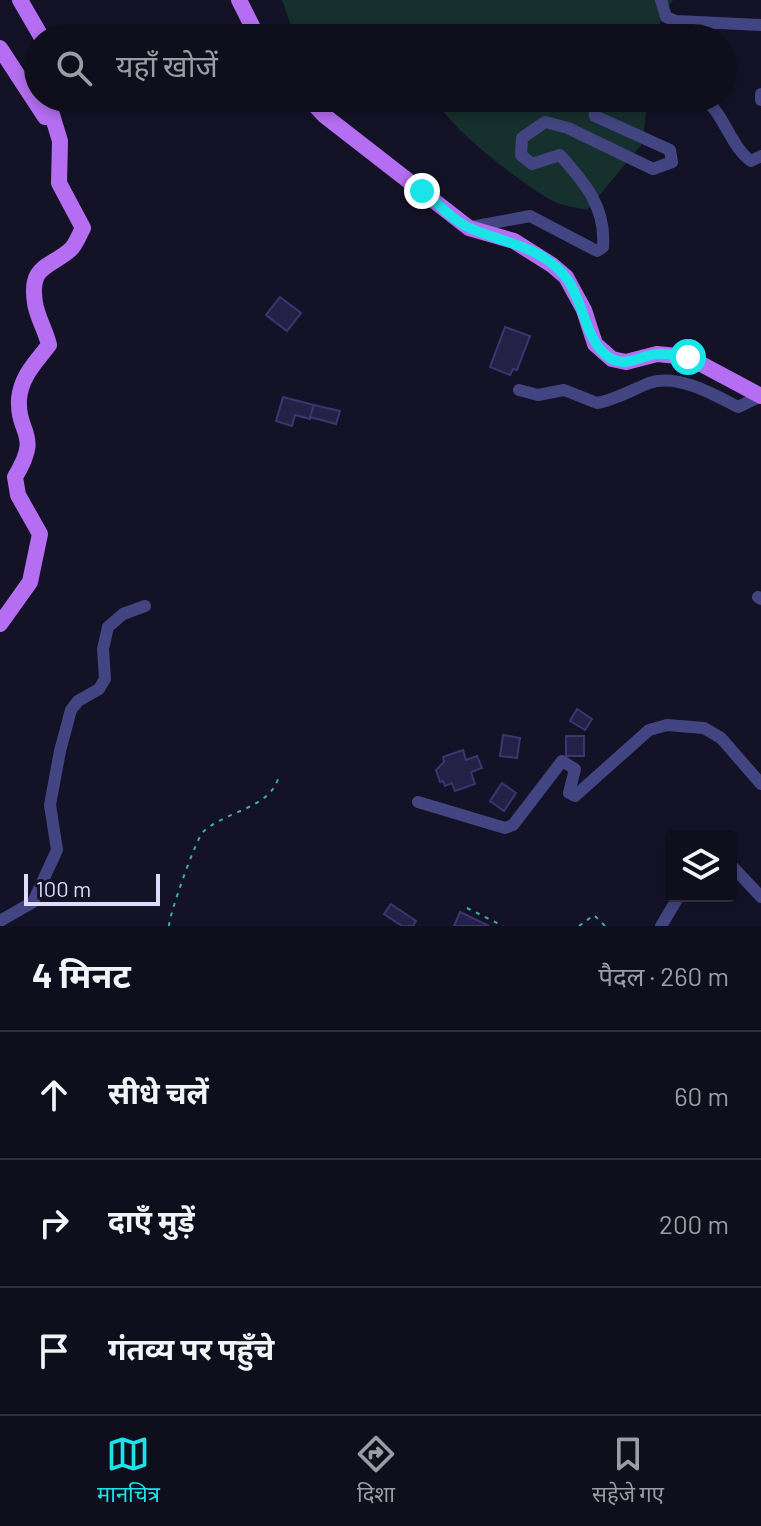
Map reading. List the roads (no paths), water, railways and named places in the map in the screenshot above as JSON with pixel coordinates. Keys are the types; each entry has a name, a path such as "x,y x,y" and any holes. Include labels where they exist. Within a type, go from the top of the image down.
{"main road":[{"path":"20,0 34,24"},
{"path":"239,0 251,24"},
{"path":"0,48 24,85"},
{"path":"41,112 60,141"},
{"path":"0,624 30,582 40,534 18,495 15,477 27,458 28,435 19,402 22,386 32,364 49,345 44,322 35,305 35,283 42,266 72,248 83,228 59,183 60,141 51,112"},
{"path":"321,112 469,228 514,241 566,277 584,310 595,344 612,359 626,362 657,354 688,357 761,396"}],"street":[{"path":"661,0 666,17 676,21 761,25"},
{"path":"469,228 500,219 530,216 597,251 603,247 604,229 593,192 560,155 532,164 521,155 522,138 545,122 568,128 653,169 672,162 670,150 595,116 595,112"},
{"path":"720,112 742,154 751,161 761,156"},
{"path":"519,390 538,395 564,390 597,403 654,381 675,382 738,407 761,396"},
{"path":"0,921 33,902 57,850 50,805 60,751 71,710 78,701 99,689 105,679 103,649 108,627 123,614 145,606"},
{"path":"418,802 505,828 513,825 562,761 575,769 569,793 575,796 649,730 667,725 704,728 721,738 761,784"},
{"path":"737,871 761,897"},
{"path":"661,926 675,902"}]}
